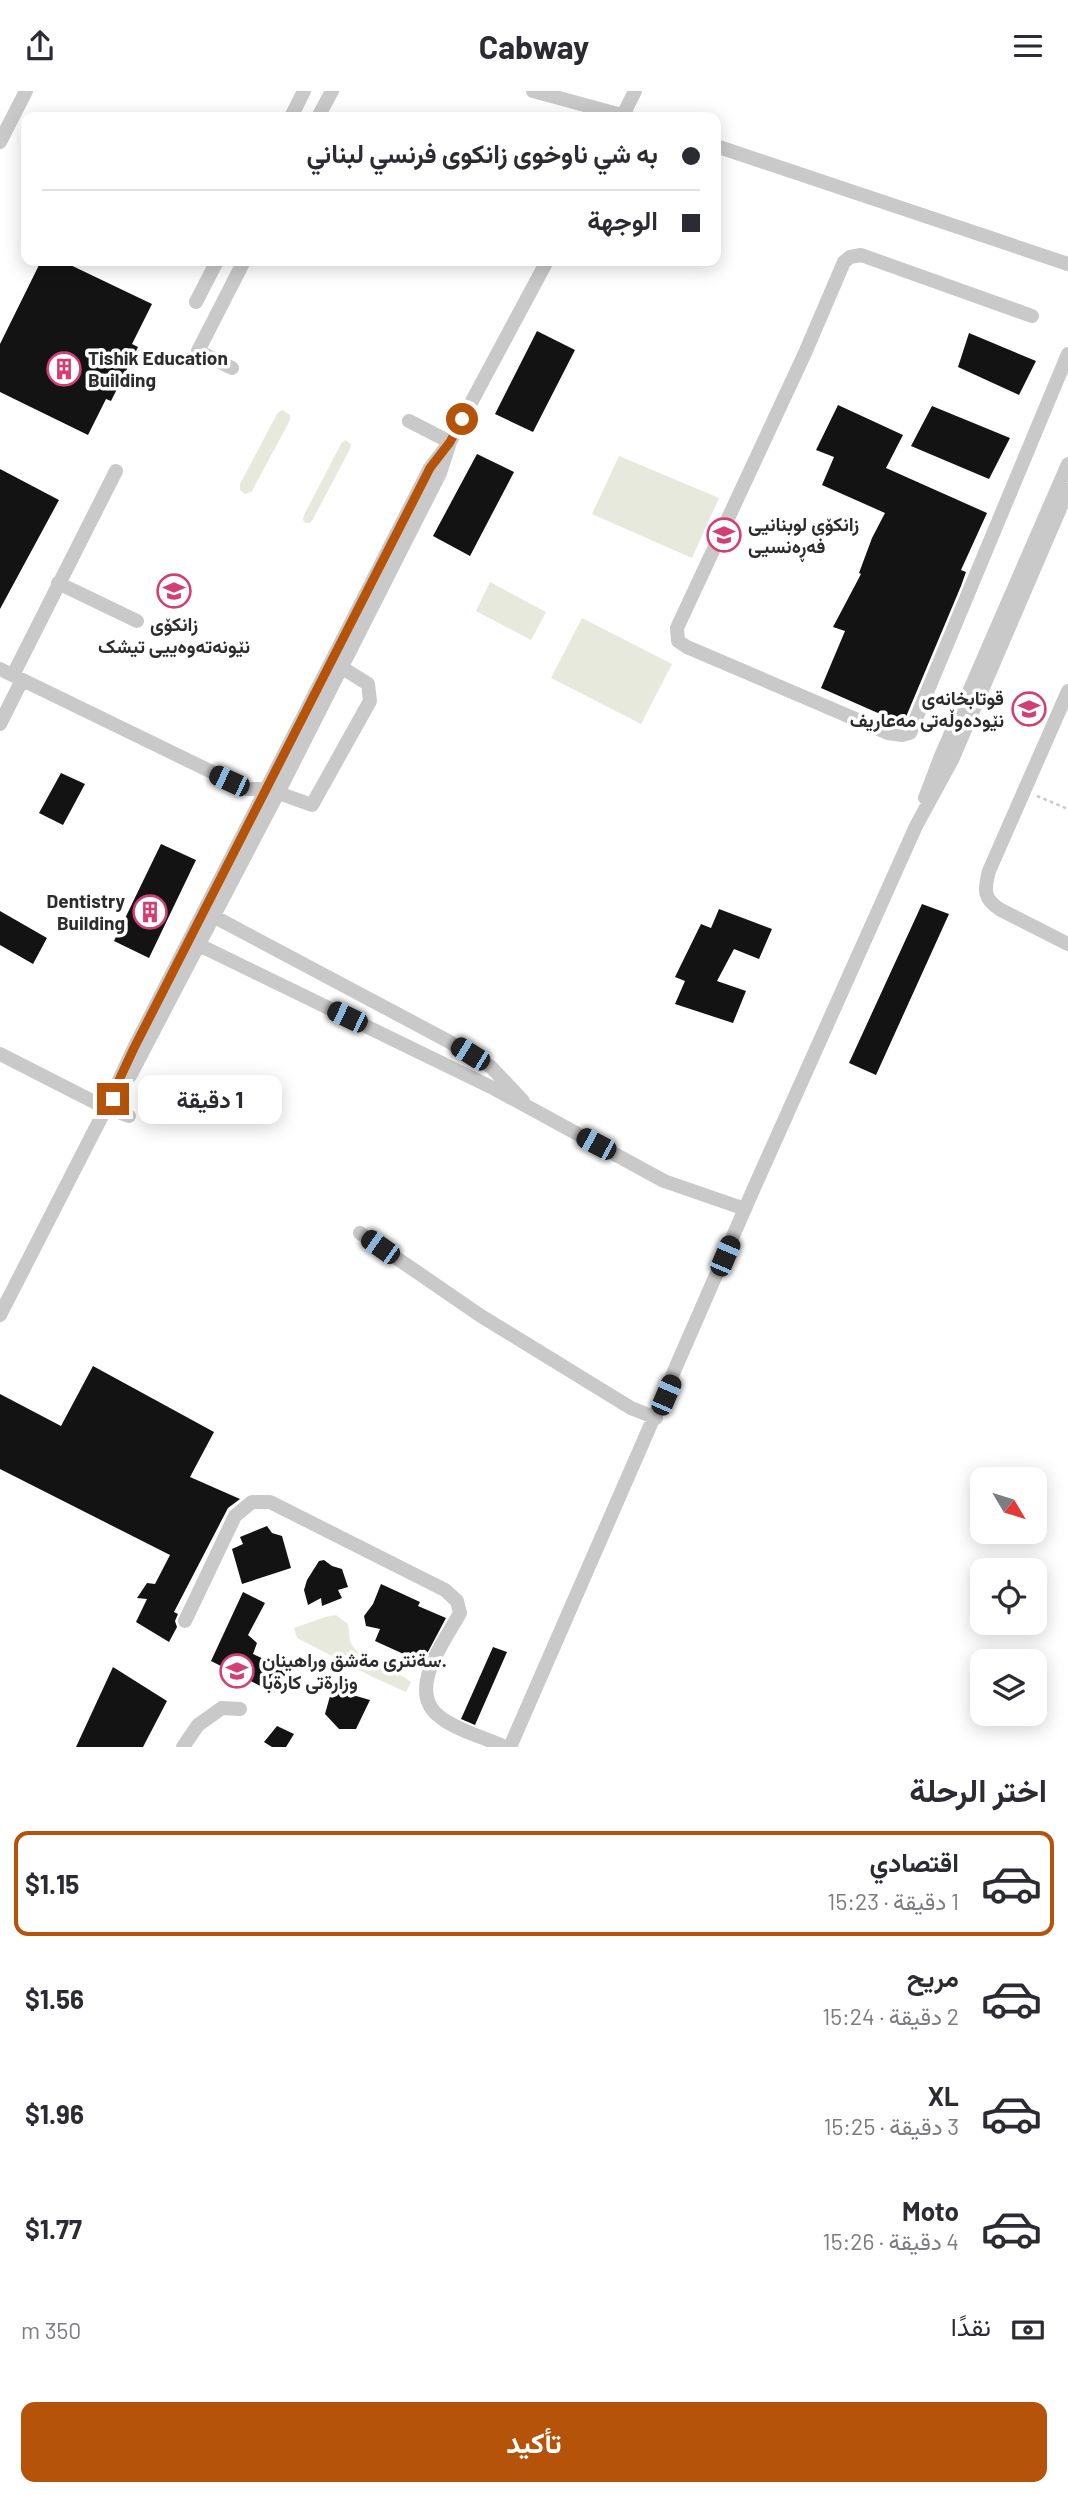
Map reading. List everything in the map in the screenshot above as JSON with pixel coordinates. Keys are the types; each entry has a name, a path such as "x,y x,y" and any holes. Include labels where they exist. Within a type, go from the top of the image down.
{"street":[{"path":"0,142 26,91"},
{"path":"294,112 304,91"},
{"path":"321,112 332,91"},
{"path":"533,91 607,112"},
{"path":"627,112 635,91"},
{"path":"721,148 1068,264"},
{"path":"1032,316 861,255 850,257 844,262 805,353 677,628 678,641 888,733 910,733 1068,353"},
{"path":"196,302 214,266"},
{"path":"232,368 198,351 241,266"},
{"path":"106,1108 135,1067 199,945 430,468 450,442 544,266"},
{"path":"409,421 450,442"},
{"path":"0,1315 134,1048 341,667 440,473 450,442"},
{"path":"916,826 941,756 1068,464"},
{"path":"0,724 12,675 116,471"},
{"path":"185,1621 236,1516 252,1502 270,1503 445,1590 457,1601 460,1613 430,1668 426,1679 426,1697 433,1711 441,1719 508,1747 916,826 952,760 1068,490"},
{"path":"58,583 137,621"},
{"path":"12,675 247,789 272,791 312,805 370,701 368,684 341,667"},
{"path":"1068,691 989,871 985,894 990,903 1001,910 1068,944"},
{"path":"213,916 448,1041 491,1067 528,1107"},
{"path":"199,945 528,1107 664,1181 745,1209"},
{"path":"0,1054 106,1108 129,1116"},
{"path":"360,1233 481,1316 631,1408 656,1418"},
{"path":"183,1747 198,1725 222,1708 240,1709"}],"path":[{"path":"1025,790 1068,809"}],"shaded area":[{"path":"282,410 290,415 290,420 252,491 245,494 240,490 240,484 277,414"},
{"path":"345,440 351,444 350,449 313,519 310,523 305,523 304,515"},
{"path":"619,456 719,498 692,558 592,514"},
{"path":"490,582 546,612 531,640 476,611"},
{"path":"582,618 672,664 641,724 551,678"},
{"path":"336,1615 348,1624 350,1641 361,1655 411,1682 406,1692 297,1638 294,1628"}],"building":[{"name":"Tishik Education Building","path":"39,266 72,266 152,304 132,344 138,347 111,401 106,399 88,435 0,392 0,344"},
{"path":"537,331 575,350 533,432 495,414"},
{"path":"969,333 1036,361 1019,395 958,367"},
{"path":"838,405 903,435 886,468 987,513 961,570 966,572 961,586 903,724 821,688 845,631 833,627 861,574 859,573 872,538 885,513 822,485 834,457 816,450"},
{"path":"932,406 1010,438 989,479 911,446"},
{"path":"477,454 514,472 470,556 433,536"},
{"path":"0,469 59,500 0,609"},
{"path":"61,773 85,784 63,825 39,813"},
{"name":"Dentistry Building","path":"161,844 196,860 149,958 114,941"},
{"path":"922,904 949,914 876,1075 849,1063"},
{"path":"719,909 772,929 759,959 734,949 717,981 746,991 733,1023 675,1004 685,981 675,977 701,924 711,928"},
{"path":"0,911 47,938 33,964 0,945"},
{"path":"93,1366 214,1432 190,1477 240,1499 228,1508 174,1612 178,1614 175,1621 177,1627 169,1642 136,1622 147,1599 137,1598 147,1583 155,1584 170,1555 0,1469 0,1394 61,1426"},
{"path":"267,1526 272,1533 282,1536 291,1568 242,1584 232,1549 243,1544 240,1537"},
{"path":"324,1560 342,1569 348,1587 338,1590 342,1598 322,1606 321,1598 308,1605 304,1590 307,1580 319,1561"},
{"path":"381,1584 420,1602 418,1606 446,1618 420,1667 407,1659 408,1656 375,1641 380,1629 366,1626 364,1616 373,1604"},
{"path":"243,1592 265,1603 248,1635 257,1643 253,1654 288,1670 274,1693 211,1661"},
{"path":"493,1647 507,1652 475,1725 461,1719"},
{"path":"113,1667 167,1701 143,1747 76,1747"},
{"path":"332,1689 370,1700 356,1729 339,1729 325,1714"},
{"path":"277,1726 294,1734 286,1747 272,1747 264,1742"}],"place":[{"name":"Tishik Education Building","path":"64,369"},
{"name":"زانکۆی لوبنانیی فەڕەنسیی","path":"724,535"},
{"name":"زانکۆی نێونەتەوەییی تیشک","path":"174,591"},
{"name":"قوتابخانەی نێودەوڵەتی مەعاریف","path":"1029,709"},
{"name":"Dentistry Building","path":"150,912"},
{"name":"سةنترى مةشق وراهينان. وزارةتى كارةبا","path":"237,1671"}],"route":[{"path":"113,1099 106,1108 115,1085 430,468 450,442 462,419"}]}
